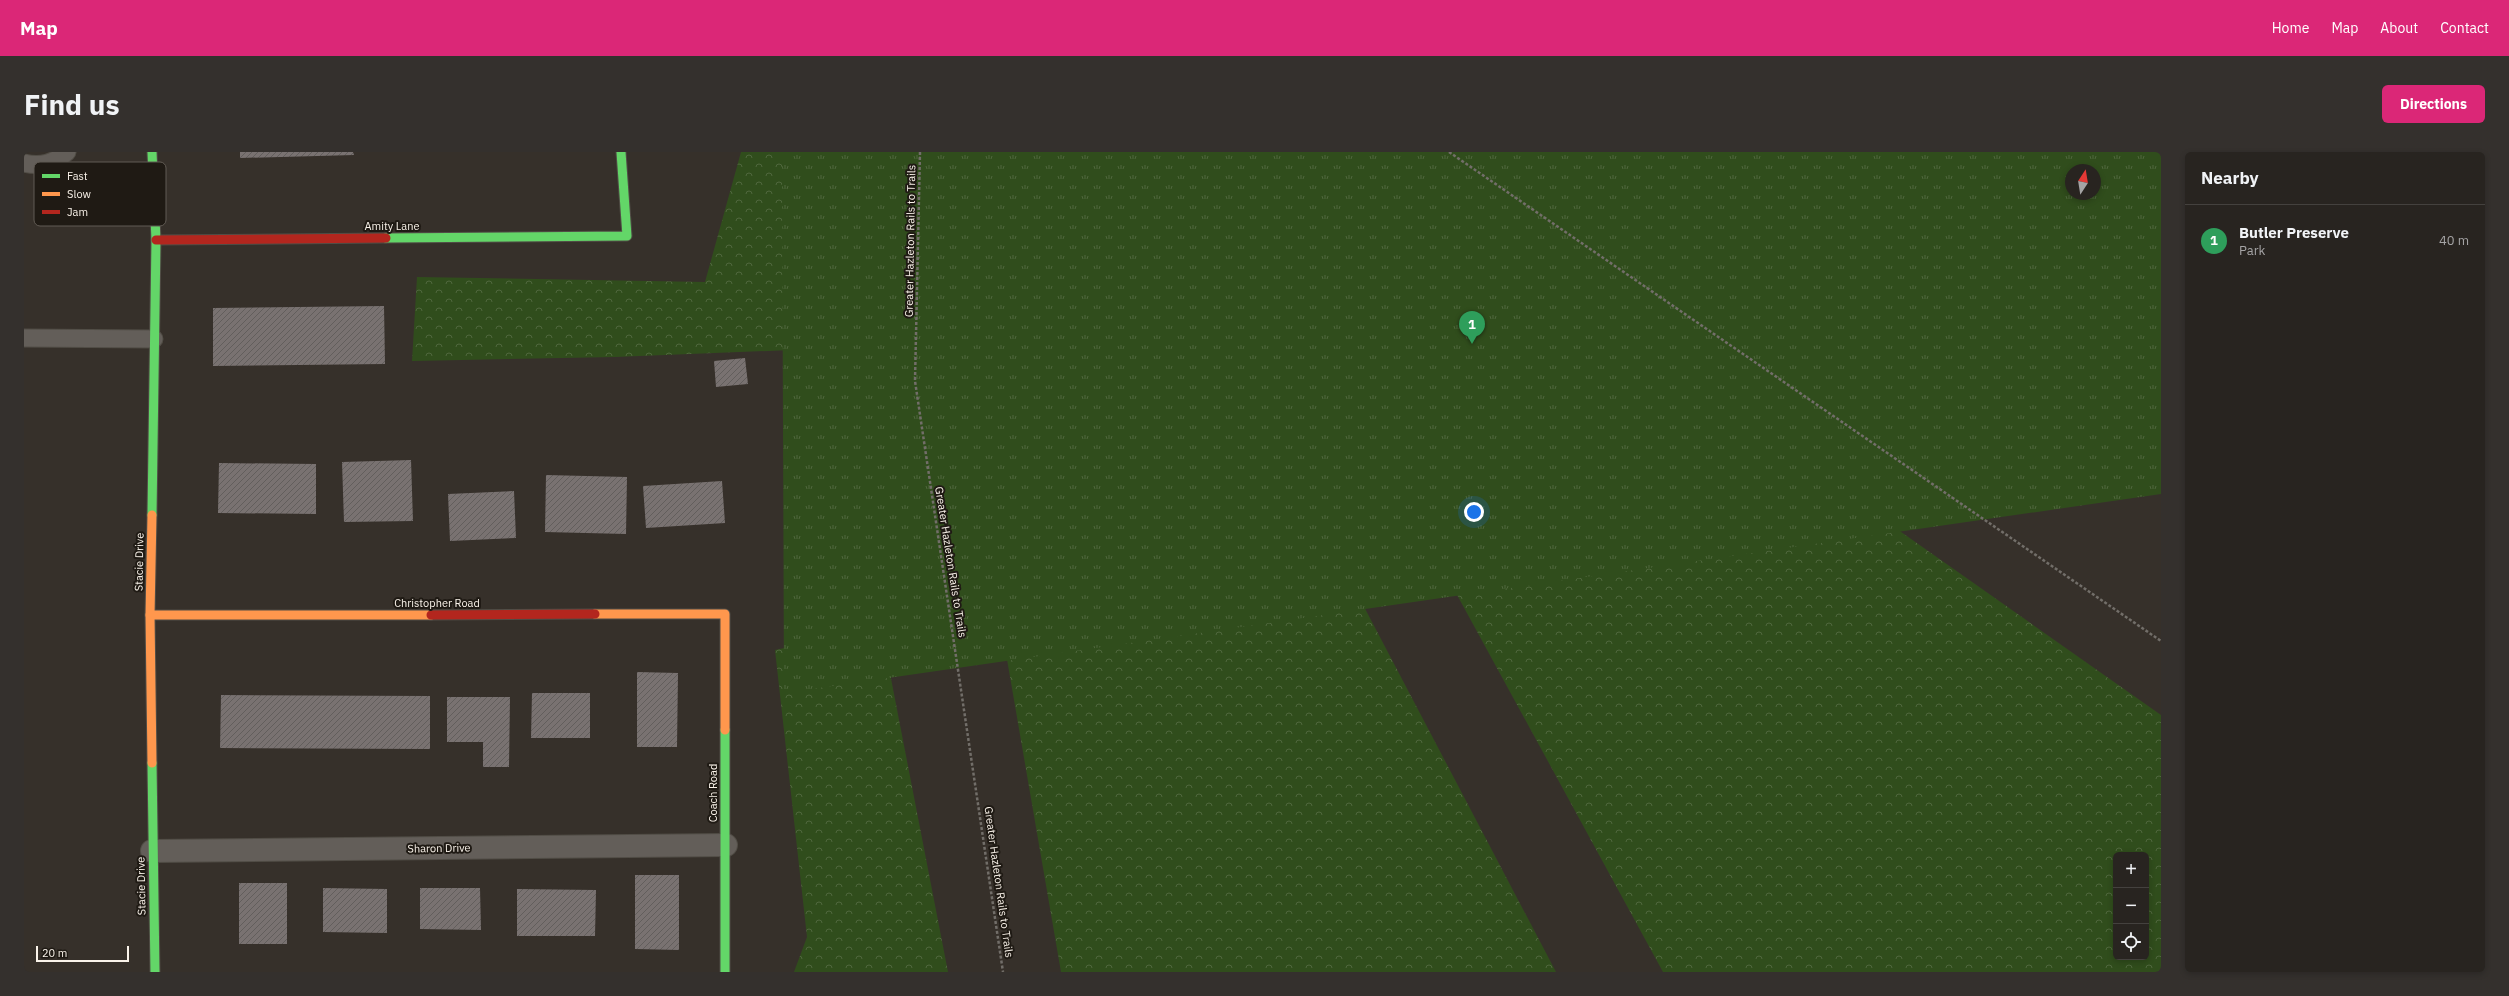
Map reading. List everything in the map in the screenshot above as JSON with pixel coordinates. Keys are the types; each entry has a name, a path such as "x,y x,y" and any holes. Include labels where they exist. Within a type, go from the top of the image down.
{"street":[{"name":"Stacie Drive","path":"152,152 152,162"},
{"name":"Amity Lane","path":"156,240 627,236 621,152"},
{"name":"Stacie Drive","path":"155,226 150,616 152,851 155,972"},
{"name":"Christopher Road","path":"150,616 725,614"},
{"name":"Coach Road","path":"725,614 725,972"},
{"name":"Sharon Drive","path":"152,851 726,845"}],"lane":[{"path":"51,162 59,159 67,152"},
{"path":"24,162 34,163"},
{"path":"24,338 154,340"}],"path":[{"name":"Greater Hazleton Rails to Trails","path":"920,152 915,381 1004,972"},
{"path":"1449,152 2161,641"}],"green space":[{"path":"741,152 868,152 791,350 615,357 412,361 417,277 705,282"},
{"path":"782,152 2161,152 2161,494 784,693"},
{"path":"1125,152 1556,972 1061,972 990,561"},
{"path":"1549,284 2161,715 2161,972 1663,972 1367,430"},
{"path":"881,627 948,972 794,972 807,937 775,650"}],"building":[{"path":"240,152 353,152 354,155 240,158"},
{"path":"384,306 385,364 213,366 213,308"},
{"path":"745,358 748,384 716,387 714,361"},
{"path":"411,460 413,521 344,522 342,462"},
{"path":"219,463 316,464 316,514 218,513"},
{"path":"546,475 627,477 626,534 545,532"},
{"path":"722,481 725,523 646,528 643,486"},
{"path":"514,491 516,538 450,541 448,494"},
{"path":"637,672 678,673 677,747 637,747"},
{"path":"532,693 590,693 590,738 531,738"},
{"path":"221,695 430,696 430,749 220,748"},
{"path":"447,697 510,697 509,767 483,767 483,742 447,742"},
{"path":"635,875 679,875 679,950 635,949"},
{"path":"239,883 287,883 287,944 239,944"},
{"path":"323,888 387,889 387,933 323,932"},
{"path":"420,888 480,888 481,930 420,929"},
{"path":"517,889 596,890 595,936 517,936"}],"traffic: fast":[{"path":"152,152 152,162"},
{"path":"386,238 627,236 621,152"},
{"path":"152,515 155,226"},
{"path":"725,730 725,972"},
{"path":"152,763 155,972"}],"traffic: slow":[{"path":"152,515 150,615 152,763"},
{"path":"595,614 725,614 725,730"},
{"path":"150,615 431,615"}],"traffic: jam":[{"path":"156,240 386,238"},
{"path":"431,615 595,614"}],"place":[{"name":"Butler Preserve","path":"1472,344"}]}
